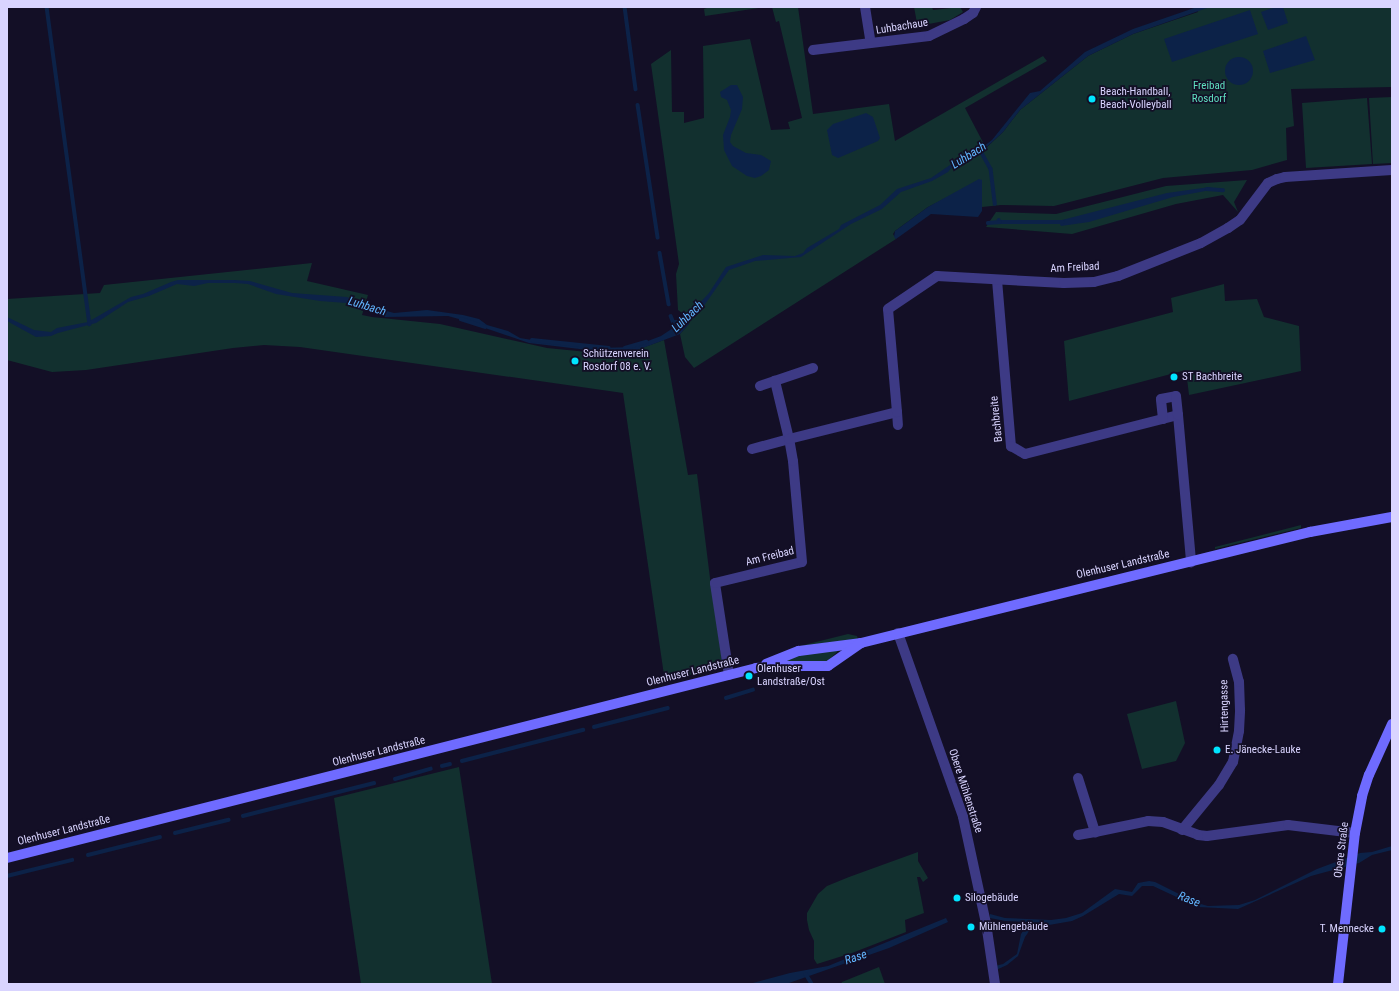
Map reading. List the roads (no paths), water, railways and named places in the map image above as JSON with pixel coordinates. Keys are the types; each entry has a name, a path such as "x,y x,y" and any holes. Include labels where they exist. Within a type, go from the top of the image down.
{"street":[{"name":"Luhbachaue","path":"865,7 871,43"},
{"name":"Luhbachaue","path":"813,50 929,36 964,19 973,13 976,7"},
{"name":"Am Freibad","path":"898,426 888,309 937,276 1064,283 1094,282 1118,276 1201,243 1228,228 1240,220 1268,183 1277,179 1285,177 1392,170"},
{"name":"Bachbreite","path":"997,280 1011,446 1025,454 1178,415"},
{"path":"760,386 813,368"},
{"name":"Am Freibad","path":"729,675 715,583 802,562 793,461 775,381"},
{"path":"1163,419 1161,399 1176,396 1191,562"},
{"path":"752,449 896,412"},
{"name":"Olenhuser Landstraße","path":"7,858 756,668 799,651 861,643 1310,532 1392,517"},
{"name":"Obere Mühlenstraße","path":"898,633 963,817 986,923 995,984"},
{"name":"Olenhuser Landstraße","path":"756,668 777,666 828,666 861,643"},
{"name":"Hirtengasse","path":"1182,830 1220,785 1233,762 1239,731 1240,710 1239,682 1233,659"},
{"name":"Obere Straße","path":"1338,984 1355,833 1367,782 1392,724"},
{"path":"1078,778 1095,832"},
{"path":"1078,835 1148,821 1163,822 1198,836 1288,825 1355,833"}],"water":[{"path":"1197,7 1210,7 1133,34 1088,56 1020,110 1003,132 979,154 954,165 948,172 932,181 901,192 882,209 851,224 801,257 755,261 729,270 701,310 690,319 689,324 680,334 632,352 605,352 529,343 480,325 448,316 385,317 346,303 320,301 276,294 248,284 235,283 208,283 194,286 177,284 149,296 128,302 96,323 51,336 36,337 7,321 7,317 34,330 51,332 57,328 88,322 131,297 143,294 178,280 234,280 250,281 292,293 347,297 365,305 394,313 427,310 463,315 479,319 487,325 508,331 520,338 600,348 632,347 661,336 673,328 674,320 684,320 709,293 726,267 763,255 795,256 803,253 807,248 839,229 841,225 880,205 897,189 931,178 950,165 984,146 992,140 1030,93 1040,91 1085,52 1133,29"},
{"path":"1276,7 1283,7 1288,23 1268,30 1261,12"},
{"path":"1250,10 1258,34 1172,62 1164,39"},
{"path":"1306,36 1315,60 1270,73 1263,51"},
{"path":"1239,57 1249,61 1253,71 1249,81 1239,85 1229,81 1225,71 1229,61"},
{"path":"731,85 737,85 743,97 742,109 731,135 730,142 733,146 746,153 761,155 771,161 769,170 761,176 755,178 747,176 732,166 724,150 723,135 731,110 727,100 721,97 720,92"},
{"path":"866,113 873,117 880,138 878,141 838,158 832,155 827,130 833,124"},
{"path":"979,179 982,180 982,211 978,217 931,214 896,239 894,237 895,231 928,207"},
{"path":"1210,187 1211,190 1173,197 1089,222 1061,226 1058,221 1167,193"},
{"name":"Rase","path":"1392,846 1392,850 1372,855 1359,863 1311,876 1238,909 1198,907 1153,886 1142,886 1132,896 1119,894 1072,921 1049,925 1034,924 1025,937 1018,956 1007,965 996,970 995,966 1003,964 1017,954 1021,934 1029,922 1005,921 990,918 990,914 1005,918 1051,920 1066,918 1082,913 1115,889 1132,892 1138,883 1149,881 1155,882 1197,903 1208,906 1239,905 1255,900 1317,869 1360,853 1372,852"},
{"name":"Rase","path":"946,918 948,922 889,948 789,983 749,984 790,973 828,966"}],"waterway":[{"path":"47,7 90,324"},
{"path":"625,7 636,89"},
{"path":"638,105 658,237"},
{"path":"982,148 982,153 991,169 995,204"},
{"path":"1207,189 1223,190"},
{"path":"999,220 1000,222 1063,222"},
{"path":"988,223 1000,222"},
{"path":"660,253 669,304"},
{"path":"671,316 675,326"},
{"name":"Luhbach","path":"461,319 485,327"},
{"name":"Luhbach","path":"532,340 609,348"},
{"name":"Luhbach","path":"625,348 646,342"},
{"path":"726,698 753,690"},
{"path":"594,727 668,708"},
{"path":"462,761 583,730"},
{"path":"442,766 450,764"},
{"path":"395,779 431,769"},
{"path":"243,816 374,783"},
{"path":"175,833 228,820"},
{"path":"88,855 160,837"},
{"path":"7,876 72,860"},
{"path":"806,974 812,984"}],"place":[{"name":"Beach-Handball, Beach-Volleyball","path":"1092,99"},
{"name":"Schützenverein Rosdorf 08 e. V.","path":"575,361"},
{"name":"ST Bachbreite","path":"1174,377"},
{"name":"Olenhuser Landstraße/Ost","path":"749,676"},
{"name":"E. Jänecke-Lauke","path":"1217,750"},
{"name":"Silogebäude","path":"957,898"},
{"name":"Mühlengebäude","path":"971,927"},
{"name":"T. Mennecke","path":"1382,929"}],"park label":[{"name":"Freibad Rosdorf","path":"1209,93"}]}
